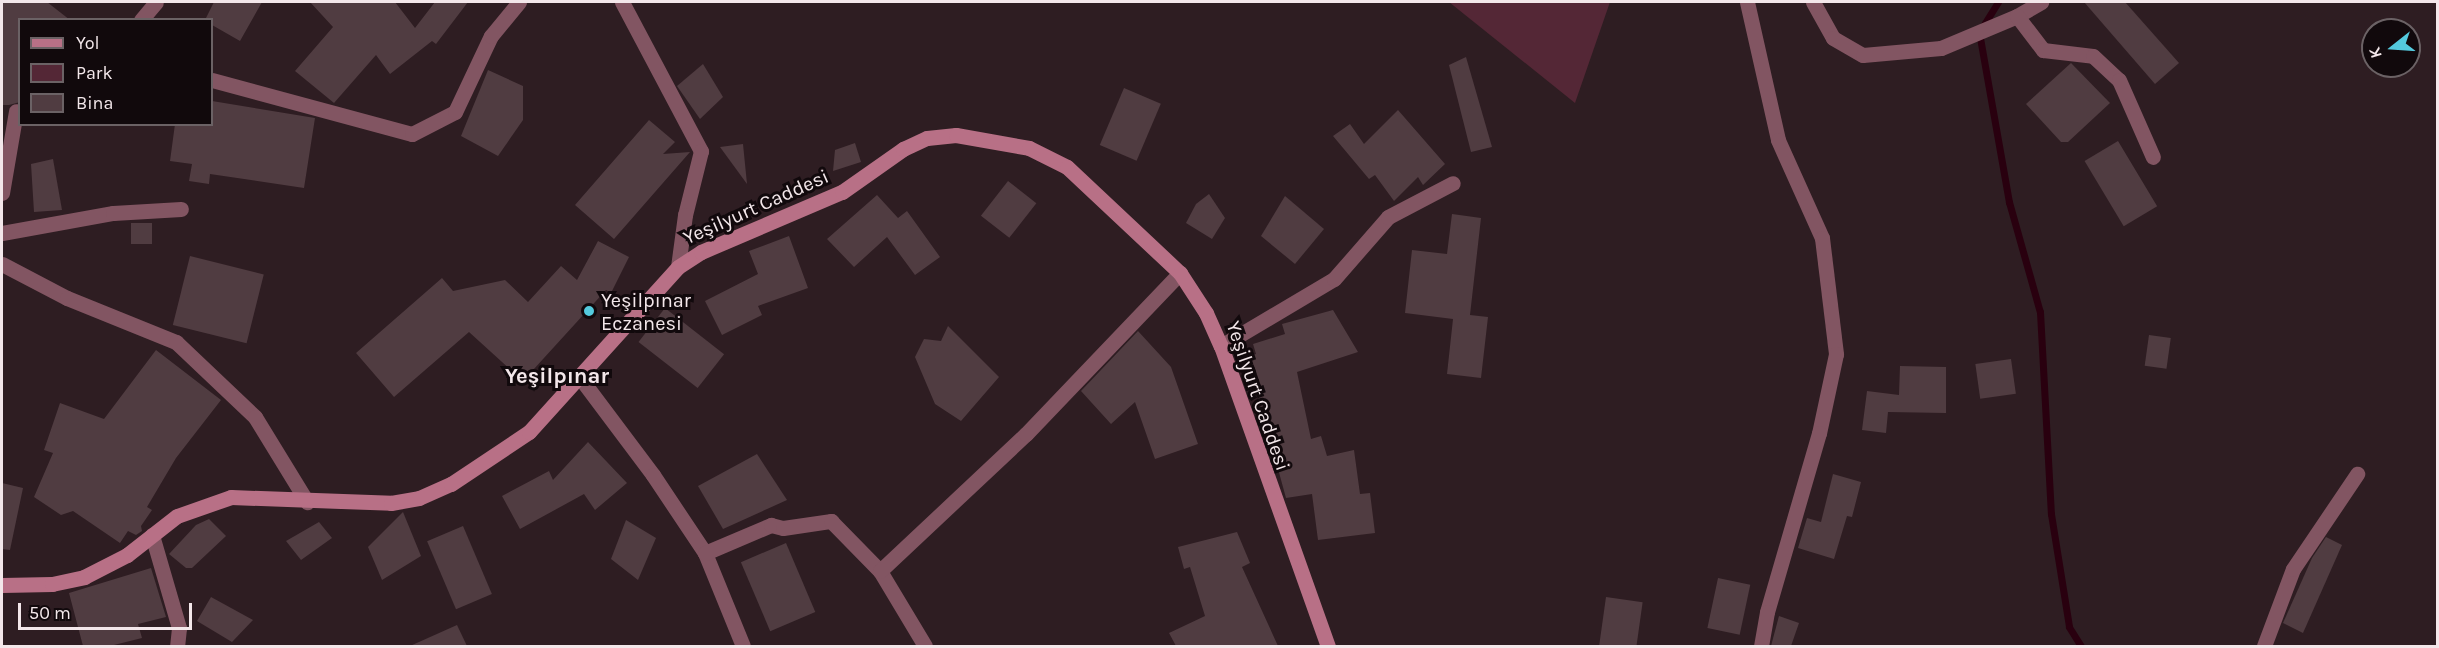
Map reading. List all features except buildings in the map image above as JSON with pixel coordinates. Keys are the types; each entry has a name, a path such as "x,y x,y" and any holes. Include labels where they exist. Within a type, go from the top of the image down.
{"main road":[{"name":"Yeşilyurt Caddesi","path":"2,585 52,584 84,577 108,568 177,516 231,497 268,496 307,502 391,503 419,498 451,484 529,432 581,379 678,267 701,252 842,192 911,146 927,138 956,135 1029,148 1067,167 1180,273 1206,313 1221,346 1328,646"}],"street":[{"path":"143,18 156,2"},
{"path":"213,80 412,134 455,112 491,36 519,2"},
{"path":"622,2 701,151 685,215 678,267"},
{"path":"1747,2 1778,140 1822,238 1836,354 1819,433 1767,612 1761,646"},
{"path":"1813,2 1833,38 1863,55 1941,48 2017,16 2041,2"},
{"path":"2017,16 2043,50 2093,56 2119,80 2153,157"},
{"path":"2,194 12,111"},
{"path":"1221,346 1334,279 1388,217 1453,183"},
{"path":"2,232 113,213 181,209"},
{"path":"2,264 67,298 176,342 255,417 307,502"},
{"path":"880,571 1026,434 1180,273"},
{"path":"581,379 653,475 705,553 742,646"},
{"path":"2264,646 2293,569 2357,474"},
{"path":"705,553 771,525 783,528 831,521 880,571 925,646"},
{"path":"152,535 179,628 177,646"}],"green space":[{"path":"1449,2 1610,2 1575,103"}],"waterway":[{"path":"1998,2 1979,32 2009,202 2040,312 2051,514 2069,627 2081,646"}],"place":[{"name":"Yeşilpınar Eczanesi","path":"589,311"}],"district":[{"name":"Yeşilpınar","path":"557,377"}]}
